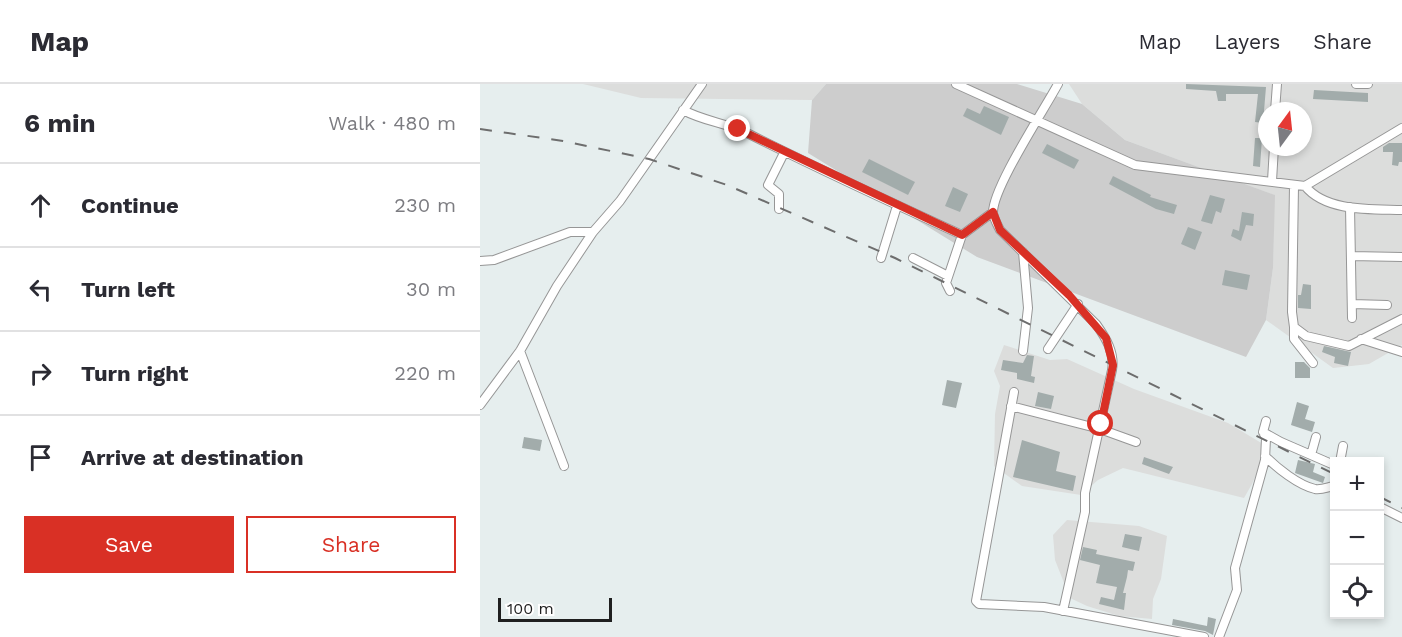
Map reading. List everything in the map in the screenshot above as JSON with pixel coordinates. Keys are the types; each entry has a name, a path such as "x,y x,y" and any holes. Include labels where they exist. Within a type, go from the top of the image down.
{"street":[{"path":"480,405 520,351 557,286 593,232 620,201 702,84"},
{"path":"956,84 1135,165 1272,181 1294,186 1305,186 1402,128"},
{"path":"1058,84 1007,175 995,201 993,212 1000,230 1078,304 1106,338 1113,358 1063,611"},
{"path":"1276,102 1277,84"},
{"path":"1356,84 1368,84"},
{"path":"683,110 698,119 738,129 784,153 962,235"},
{"path":"779,209 779,195 768,185 784,153"},
{"path":"1272,181 1273,156"},
{"path":"1294,186 1292,312 1294,339 1313,363"},
{"path":"1305,186 1320,199 1350,207 1402,210"},
{"path":"881,258 897,206"},
{"path":"1350,207 1352,318"},
{"path":"950,291 945,285 962,235 993,212"},
{"path":"480,261 494,260 570,232 593,232"},
{"path":"1023,252 1028,308 1023,351"},
{"path":"1351,256 1402,257"},
{"path":"913,258 948,276"},
{"path":"1048,349 1078,304"},
{"path":"1352,304 1387,305"},
{"path":"1294,327 1306,336 1348,346 1402,319"},
{"path":"1361,339 1402,352"},
{"path":"520,351 564,466"},
{"path":"1014,392 976,601 979,604 1063,611 1204,637"},
{"path":"1011,406 1100,429 1136,442"},
{"path":"1219,637 1237,590 1235,568 1265,456 1266,438 1263,432 1266,421"},
{"path":"1263,432 1330,463"},
{"path":"1311,455 1316,437"},
{"path":"1341,457 1343,446"},
{"path":"1265,456 1289,475 1317,490 1330,487"},
{"path":"1384,509 1402,518"}],"shaded area":[{"path":"583,84 826,84 812,100 641,98"},
{"path":"826,84 1017,84 1082,104 1125,140 1275,195 1273,268 1266,320 1246,357 977,257 808,153 812,100"},
{"path":"1069,84 1402,84 1402,345 1369,364 1333,368 1266,320 1273,268 1274,195 1125,140 1082,104"},
{"path":"1004,345 1050,360 1067,359 1134,389 1228,423 1263,444 1263,459 1244,498 1123,468 1098,480 1081,495 1022,486 994,466 995,414 1000,386 994,371"},
{"path":"1067,520 1139,526 1167,536 1161,579 1153,599 1152,619 1119,616 1070,598 1055,560 1053,535"}],"building":[{"path":"1186,84 1266,87 1265,102 1258,102 1258,122 1255,122 1258,94 1226,94 1226,101 1218,101 1216,91 1186,89"},
{"path":"1314,90 1368,93 1368,102 1313,99"},
{"path":"984,106 1009,117 1001,135 963,116 967,108 980,114"},
{"path":"1255,138 1258,138 1260,167 1253,166"},
{"path":"1389,143 1402,143 1402,162 1399,162 1398,166 1392,165 1393,152 1383,152 1383,147"},
{"path":"1047,144 1079,160 1074,169 1042,153"},
{"path":"869,159 915,182 908,195 862,172"},
{"path":"1113,176 1151,195 1150,197 1177,205 1174,214 1156,209 1109,184"},
{"path":"953,187 968,194 960,212 945,206"},
{"path":"1210,195 1225,199 1221,213 1216,211 1212,224 1201,221"},
{"path":"1242,212 1254,214 1253,226 1246,225 1241,241 1231,236 1233,229 1239,231"},
{"path":"1188,227 1202,232 1195,250 1181,244"},
{"path":"1225,270 1250,275 1247,290 1222,285"},
{"path":"1303,284 1311,285 1311,309 1298,308 1298,295 1301,295"},
{"path":"1324,346 1351,352 1348,366 1334,363 1335,357 1322,352"},
{"path":"1027,355 1034,356 1031,376 1035,377 1034,383 1017,379 1017,373 1001,370 1003,360 1023,363"},
{"path":"1295,362 1304,362 1310,368 1310,378 1295,378"},
{"path":"947,380 962,383 956,408 942,405"},
{"path":"1038,392 1054,396 1051,409 1035,406"},
{"path":"1297,402 1309,406 1305,419 1315,422 1312,432 1291,425"},
{"path":"524,437 542,440 540,451 522,448"},
{"path":"1022,440 1060,452 1056,471 1076,476 1073,491 1013,477"},
{"path":"1144,457 1173,467 1169,474 1142,464"},
{"path":"1298,460 1315,464 1313,472 1325,477 1323,483 1295,473"},
{"path":"1125,534 1142,537 1139,551 1122,547"},
{"path":"1083,547 1097,550 1096,554 1135,562 1133,571 1128,570 1123,593 1126,593 1124,610 1099,604 1101,597 1114,600 1117,587 1096,583 1100,565 1080,560"},
{"path":"1208,617 1216,619 1213,635 1205,631 1172,625 1173,619 1207,626"}],"railway":[{"path":"480,129 563,141 649,159 727,185 895,258 1330,472"},
{"path":"1384,499 1402,508"}],"route":[{"path":"738,129 813,167 962,235 967,234 993,212 1000,230 1069,295 1106,338 1113,365 1101,424"}]}
